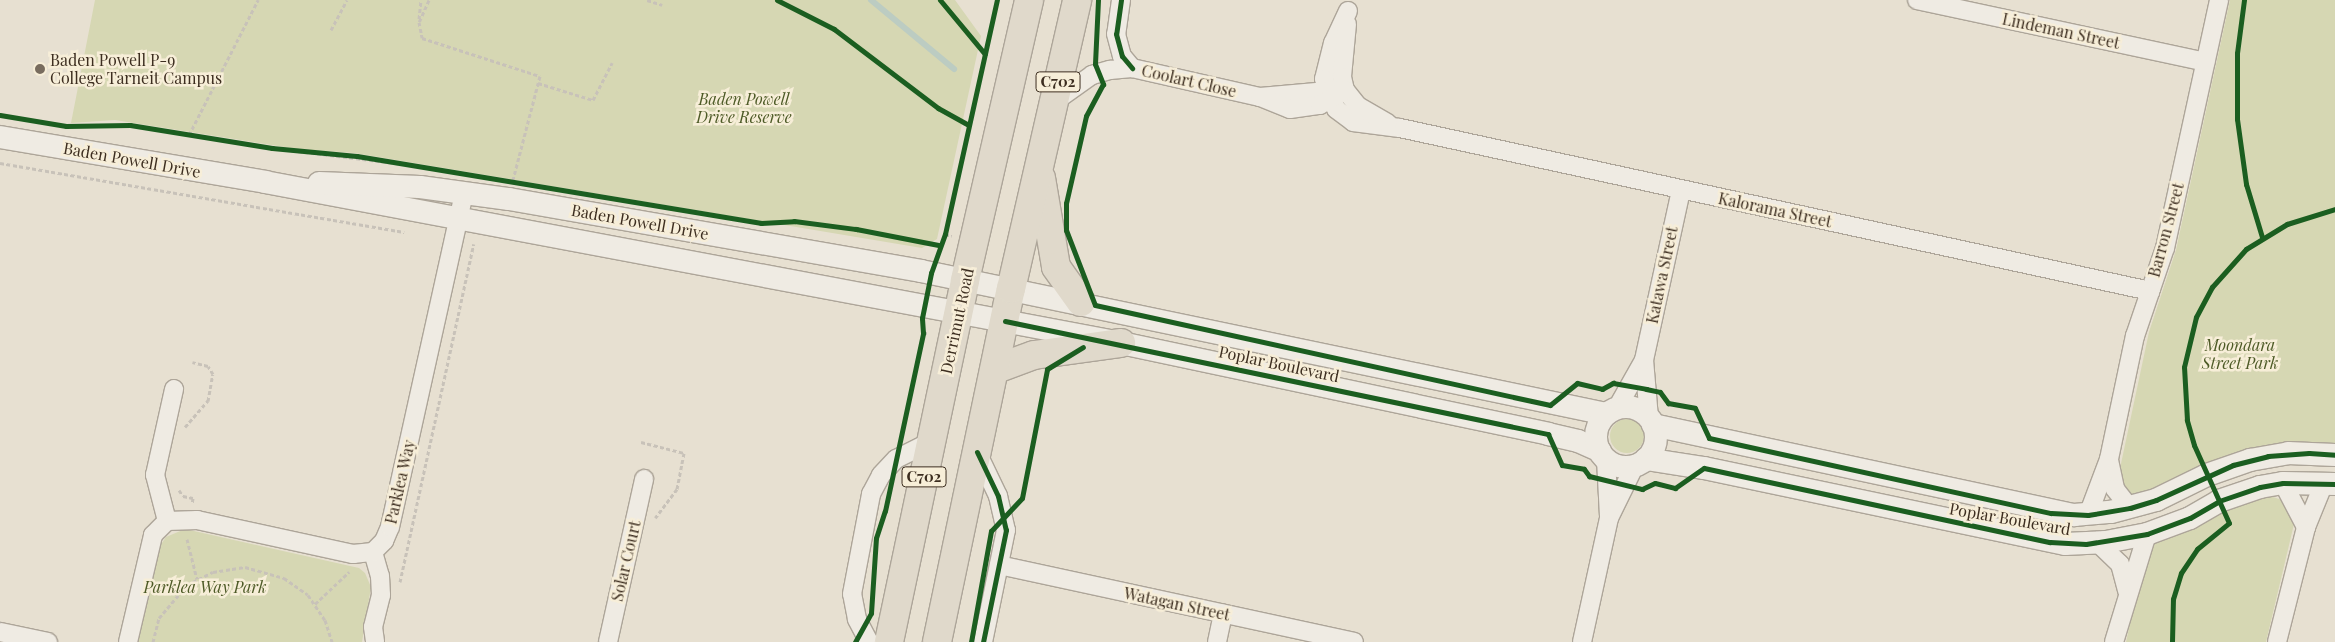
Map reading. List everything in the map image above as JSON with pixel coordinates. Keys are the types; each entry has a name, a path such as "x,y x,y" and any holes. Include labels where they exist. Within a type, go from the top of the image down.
{"highway":[{"name":"Derrimut Road","path":"889,642 965,280 1029,0"},
{"name":"C702","path":"937,642 996,368 1011,289 1077,0"},
{"path":"1039,165 1056,267 1081,302"},
{"path":"996,368 1034,355 1121,343"}],"street":[{"name":"Coolart Close","path":"1121,0 1116,34 1122,56 1132,68 1260,97 1334,93"},
{"name":"Lindeman Street","path":"1917,0 2205,62"},
{"name":"Barron Street","path":"2088,514 2109,459 2136,336 2165,248 2218,0"},
{"path":"1334,93 1342,77 1349,6"},
{"path":"1054,102 1092,75 1110,70 1132,68"},
{"name":"Kalorama Street","path":"1334,93 1369,114 1400,128 2150,291"},
{"name":"Baden Powell Drive","path":"0,138 265,182 457,230 925,305 1005,321"},
{"name":"Baden Powell Drive","path":"265,182 386,185 464,192 1011,289"},
{"name":"Katawa Street","path":"1651,422 1644,360 1681,190"},
{"name":"Parklea Way","path":"373,552 384,541 390,527 464,192"},
{"name":"Poplar Boulevard","path":"1011,289 1611,411"},
{"name":"Poplar Boulevard","path":"1005,321 1121,343 1548,434 1578,441 1603,455"},
{"name":"Katawa Street","path":"1611,411 1644,360"},
{"path":"167,521 156,475 174,389"},
{"path":"1582,642 1610,518 1641,462 1655,443 1651,422 1634,408 1611,411 1596,432 1603,455 1610,518"},
{"name":"Poplar Boulevard","path":"1651,422 2051,513 2088,514 2130,508 2250,460 2288,454 2335,455"},
{"path":"869,642 857,619 852,594 871,494 881,475 896,459 932,441"},
{"path":"978,452 998,496 1006,530 983,642"},
{"path":"1603,455 1620,466 1641,462"},
{"name":"Barron Street","path":"2109,459 2115,489 2130,508"},
{"name":"Poplar Boulevard","path":"1641,462 1696,466 2029,539 2065,544 2098,543 2147,534 2238,494 2283,483 2330,484"},
{"name":"Solar Court","path":"608,642 644,479"},
{"path":"2283,483 2306,527"},
{"path":"2278,642 2306,527 2330,484"},
{"path":"128,642 153,535 167,521 187,519 352,554 373,552 380,576 380,595 373,627 375,642"},
{"path":"2114,642 2127,591 2147,534"},
{"path":"2098,543 2120,564 2127,591"},
{"name":"Watagan Street","path":"999,565 1354,642"},
{"path":"1217,642 1223,614"},
{"path":"0,632 48,642"}],"path":[{"path":"189,135 258,0"},
{"path":"331,30 347,0"},
{"path":"421,0 419,22 422,38 540,76 513,182"},
{"path":"419,22 429,0"},
{"path":"647,0 662,5"},
{"path":"538,83 593,100 612,63"},
{"path":"0,163 407,232"},
{"path":"931,274 947,225"},
{"path":"457,230 474,244 483,245"},
{"path":"399,587 474,244"},
{"path":"921,342 925,305"},
{"path":"183,435 185,426 208,401 213,374 208,366 192,362"},
{"path":"178,488 183,496 193,498 185,532 197,579"},
{"path":"316,604 373,552"},
{"path":"153,642 159,618 168,605 197,579 230,569 261,570 297,586 316,604 332,642"}],"green space":[{"name":"Baden Powell Drive Reserve","path":"95,0 955,0 981,36 937,239 922,248 354,153 297,149 115,120 71,123"},
{"name":"Moondara Street Park","path":"2230,0 2335,0 2335,444 2132,495 2122,487 2119,473 2149,332 2176,250"},
{"path":"1627,419 1634,420 1639,424 1643,429 1643,443 1639,448 1634,452 1627,453 1620,452 1615,448 1611,443 1610,436 1611,429 1615,424 1620,420"},
{"path":"2270,496 2282,500 2294,516 2294,524 2266,642 2126,642 2143,565 2153,543 2232,505"},
{"name":"Parklea Way Park","path":"185,529 359,568 365,573 371,587 362,642 137,642 157,550 166,537"}],"waterway":[{"path":"871,0 954,69"}],"cycle path":[{"path":"777,0 834,29 938,108 969,125"},
{"path":"940,0 985,54"},
{"path":"855,642 871,613 876,538 885,511 923,333 922,318 931,273 945,234 997,0"},
{"path":"1098,0 1095,64 1103,84 1086,116 1066,203 1066,230 1095,305 1550,405 1577,383 1602,389 1613,383 1660,392 1668,403 1695,408 1709,438 2051,513 2088,515 2130,508 2156,500 2233,465 2268,456 2309,453 2335,455"},
{"path":"1121,0 1116,34 1122,56 1132,68"},
{"path":"2244,0 2237,53 2237,119 2246,184 2262,237"},
{"path":"0,115 66,126 130,125 272,148 357,156 761,223 794,221 856,229 938,245"},
{"path":"2172,642 2173,599 2181,573 2197,549 2229,523 2194,445 2187,420 2184,367 2196,317 2212,287 2246,249 2287,224 2335,209"},
{"path":"1005,321 1548,434 1562,465 1584,469 1589,476 1642,489 1655,483 1675,488 1704,468 2050,542 2086,544 2147,534 2190,518 2219,501 2260,487 2283,483 2335,484"},
{"path":"971,642 991,531 1022,498 1047,369 1083,347"},
{"path":"977,452 998,496 1006,530 983,642"}],"place":[{"name":"Baden Powell P-9 College Tarneit Campus","path":"40,69"}]}
